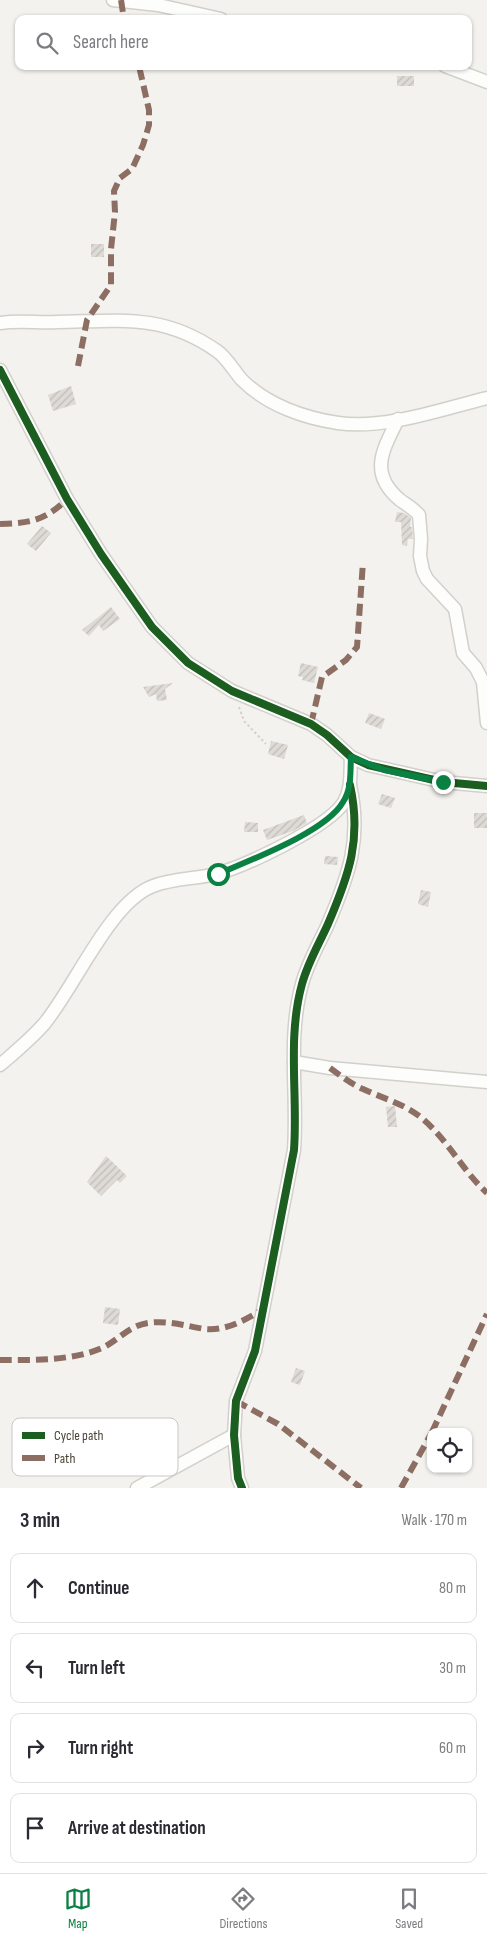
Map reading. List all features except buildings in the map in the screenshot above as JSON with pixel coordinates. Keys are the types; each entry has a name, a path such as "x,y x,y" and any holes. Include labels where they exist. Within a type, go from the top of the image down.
{"street":[{"path":"113,0 158,5 203,15"},
{"path":"456,70 487,82"},
{"path":"0,323 120,320 164,325 181,331 219,352 254,390 271,401 295,412 340,424 380,424 487,398"},
{"path":"0,370 4,387 67,499 128,595 152,627 181,657 204,675 232,691 311,724 327,735 351,757 384,770 443,782 487,786"},
{"path":"398,419 380,459 380,472 391,490 418,515 421,539 420,556 423,571 427,579 455,609 463,653 476,668 482,682 487,723"},
{"path":"242,1488 238,1478 234,1435 236,1401 255,1351 294,1150 296,1116 294,1024 302,984 349,867 355,841 356,814 350,785 351,757"},
{"path":"0,1065 44,1024 74,983 118,912 136,896 154,886 218,874 294,840 335,812 343,804 350,785"},
{"path":"294,1062 330,1068 487,1082"},
{"path":"178,1466 234,1435"},
{"path":"137,1488 159,1476"}],"path":[{"path":"232,691 244,721 266,744"}],"marked path":[{"path":"121,0 125,15"},
{"path":"78,366 87,320 111,285 111,249 115,212 114,191 120,178 132,169 143,145 149,125 149,110 140,70"},
{"path":"0,524 20,523 36,519 51,512 67,499"},
{"path":"311,724 322,677 346,660 357,647 363,562"},
{"path":"330,1068 354,1085 417,1114 441,1138 487,1193"},
{"path":"0,1360 52,1359 78,1355 102,1348 129,1330 148,1323 170,1323 205,1329 228,1327 262,1310"},
{"path":"434,1428 487,1314"},
{"path":"236,1401 278,1424 361,1488"},
{"path":"401,1488 427,1441"}],"cycle path":[{"path":"0,370 67,499 101,554 152,627 188,663 232,691 311,724 327,735 351,757 368,765 443,782 487,786"},
{"path":"242,1488 238,1478 234,1435 236,1401 255,1351 294,1150 295,1025 302,984 310,961 342,889 354,840 355,823 350,785"}],"route":[{"path":"218,874 294,840 335,812 343,804 350,785 351,757 368,766 443,782"}]}
